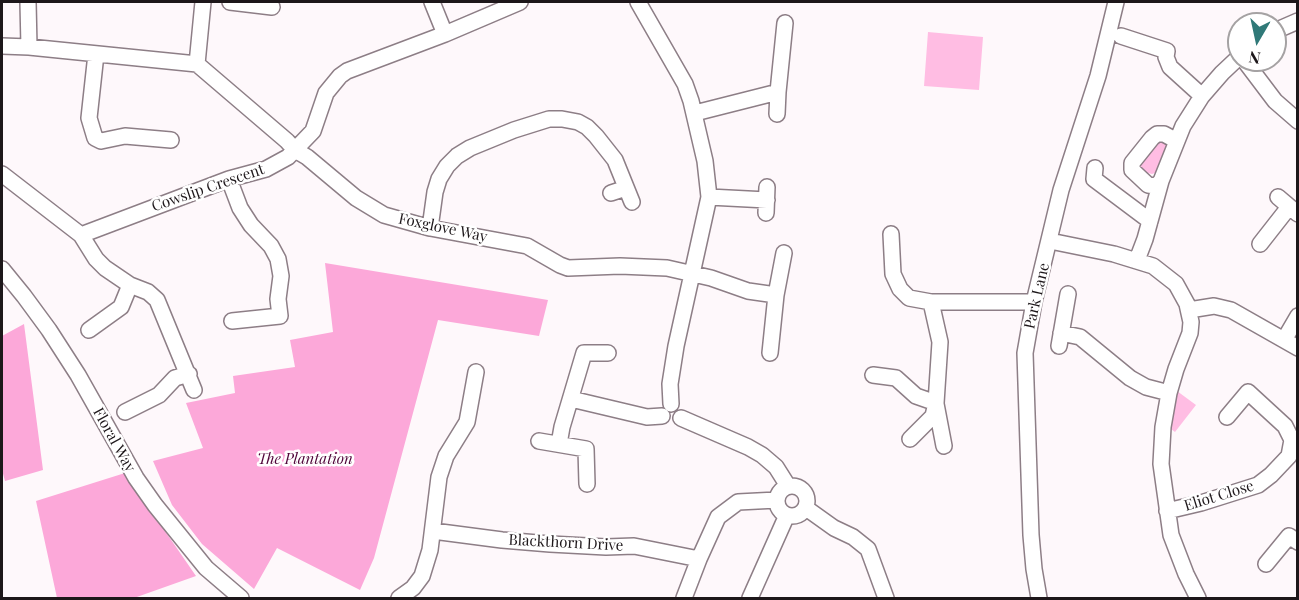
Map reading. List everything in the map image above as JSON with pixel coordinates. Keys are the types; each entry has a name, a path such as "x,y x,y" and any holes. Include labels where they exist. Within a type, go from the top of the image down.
{"street":[{"path":"28,2 29,47"},
{"path":"2,46 197,64 203,2"},
{"path":"230,2 272,10"},
{"path":"432,2 445,34"},
{"name":"Cowslip Crescent","path":"81,235 229,179 266,170 288,157 313,131 322,102 339,76 520,2"},
{"path":"638,2 685,84 695,114 705,161 709,197 674,358 667,410"},
{"name":"Park Lane","path":"1039,598 1031,535 1025,353 1034,302 1061,190 1101,68 1116,2"},
{"path":"777,114 784,23"},
{"path":"1121,36 1167,51 1166,57 1170,67 1202,96"},
{"path":"96,54 90,118 95,138 101,141 125,136 154,146 171,140"},
{"name":"Foxglove Way","path":"197,64 295,150 307,157 346,190 384,215 430,228 527,246 568,268 620,266 667,268 711,278 748,291 776,295"},
{"path":"1137,260 1161,181 1188,117 1202,96 1227,68"},
{"path":"1253,72 1275,101 1298,121"},
{"path":"695,114 778,92"},
{"path":"430,228 439,178 457,156 470,147 543,121 562,119 578,122 587,127 615,160 629,195 611,193"},
{"path":"1161,181 1156,186 1148,185 1132,170 1132,163 1157,134 1164,134 1177,141"},
{"path":"1095,168 1094,179 1150,221"},
{"path":"2,174 81,235 101,264 130,285 148,292 157,300 168,322 172,341 189,374 194,390"},
{"path":"229,179 240,208 251,225 271,246 278,259 281,276 278,299 285,332"},
{"path":"709,197 767,200"},
{"path":"1260,244 1288,206"},
{"path":"891,234 892,269 898,285 909,298 931,302 1034,302"},
{"path":"1050,241 1137,260 1161,271 1176,284 1189,310 1190,333 1169,393 1163,427 1161,464 1167,511 1175,544 1198,598"},
{"path":"770,353 776,295 784,253"},
{"name":"Floral Way","path":"2,269 49,330 78,375 136,478 155,505 206,568 241,598"},
{"path":"89,330 121,306 130,285"},
{"path":"1068,294 1060,340 1083,345 1146,387 1169,393"},
{"path":"910,439 933,416 936,403 941,353 939,333 931,302"},
{"path":"1189,310 1214,306 1231,310 1298,348"},
{"path":"232,321 280,316"},
{"path":"1284,340 1298,316"},
{"path":"559,444 584,353 608,353"},
{"path":"399,598 413,588 422,576 430,550 439,477 446,456 467,422 476,372"},
{"path":"125,412 159,395 175,378 189,374"},
{"path":"873,375 896,378 916,396 936,403"},
{"name":"Eliot Close","path":"1167,511 1258,485 1290,464 1292,440 1288,430 1248,392 1227,417"},
{"path":"571,399 647,417 667,410 680,409 681,418 762,455 776,467 788,486"},
{"path":"936,403 944,446"},
{"path":"539,441 586,449 587,484"},
{"path":"788,486 800,488 808,503 798,515 787,515 778,508 777,500 780,491 788,486"},
{"path":"684,598 718,517 724,510 746,501 777,500"},
{"path":"806,508 868,549 886,598"},
{"path":"750,598 787,515"},
{"name":"Blackthorn Drive","path":"433,531 550,544 606,548 634,546 699,559"},
{"path":"1266,564 1289,536 1298,542"}],"shaded area":[{"path":"928,32 983,37 979,90 924,86"},
{"path":"1161,138 1169,145 1158,172 1152,174 1144,172 1139,166"},
{"path":"1177,391 1196,405 1175,432 1171,429"}],"green space":[{"name":"The Plantation","path":"325,263 548,300 539,336 438,320 374,558 360,590 277,548 254,589 202,544 172,505 153,461 203,448 186,403 235,393 233,376 295,367 290,340 333,332"},
{"path":"24,324 43,470 5,481 2,470 2,336"},
{"path":"125,473 196,576 134,598 57,598 36,501"}]}
